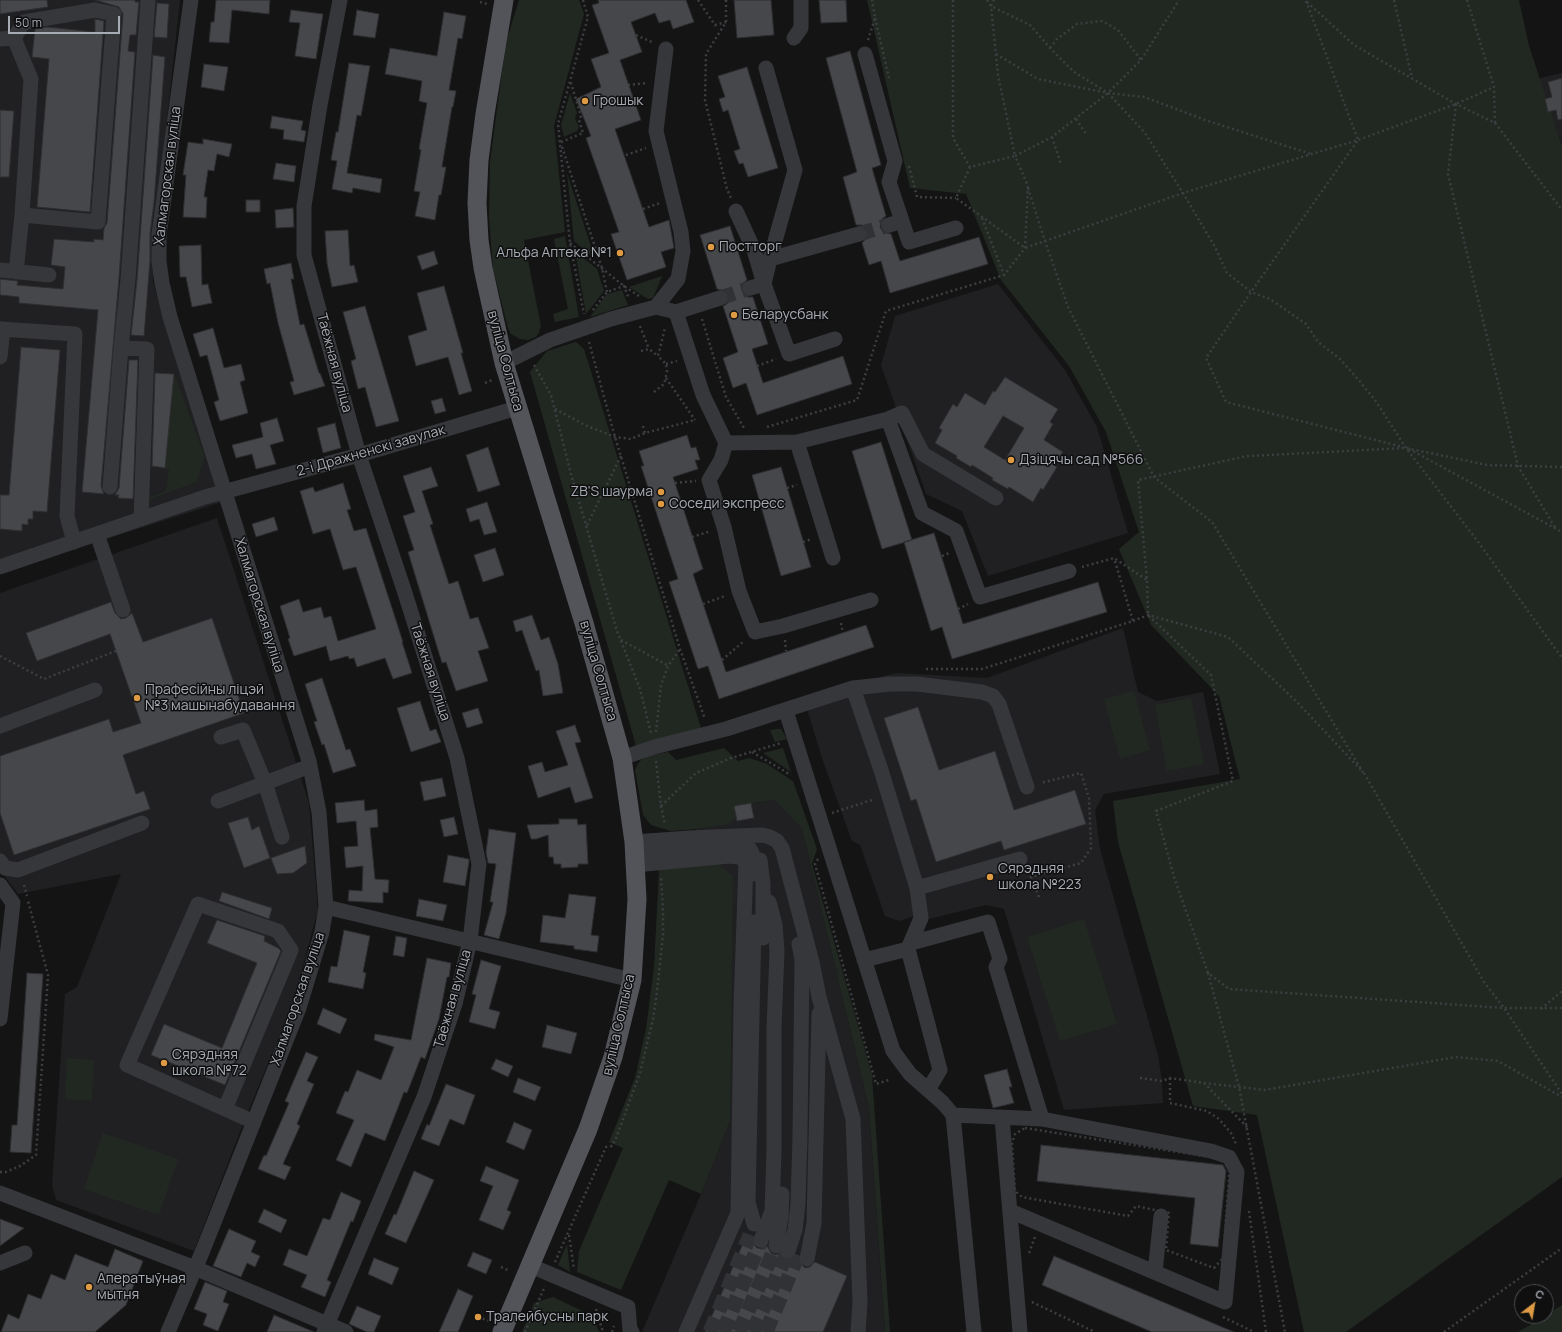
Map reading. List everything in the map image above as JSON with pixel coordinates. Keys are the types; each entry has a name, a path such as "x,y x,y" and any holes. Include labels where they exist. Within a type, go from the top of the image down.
{"main road":[{"name":"вуліца Солтыса","path":"502,1332 588,1128 613,1057 632,980 637,899 635,854 622,758 581,615 517,408 504,362 483,268 479,240 477,203 479,160 504,0"}],"street":[{"path":"110,487 128,279 148,0"},
{"name":"Халмагорская вуліца","path":"168,1332 254,1122 301,1001 322,932 326,907 319,812 310,766 170,317 162,283 159,262 159,236 191,0"},
{"name":"Таёжная вуліца","path":"326,1328 424,1097 455,1004 470,940 479,864 457,758 404,590 359,455 304,255 304,206 320,104 340,0"},
{"path":"794,38 801,28 801,0"},
{"path":"16,272 22,215 31,79 7,38 24,22 95,10 114,14 98,222 22,215"},
{"path":"504,362 584,325 611,320 656,307 678,279 683,251 681,232 656,131 666,49"},
{"path":"865,54 895,161 889,182 896,223 909,242 956,228"},
{"path":"757,286 770,259 795,170 766,68"},
{"path":"736,211 754,250 757,286 789,354 835,339"},
{"path":"770,259 859,234"},
{"path":"0,270 50,275"},
{"path":"678,317 697,305 720,298"},
{"path":"656,307 678,317 703,395 726,442 721,460 709,480 724,527 739,591 755,632 783,626 871,600"},
{"path":"0,356 1,329 75,334 67,516 74,542"},
{"path":"121,348 147,349 141,519"},
{"name":"2-і Дражненскі завулак","path":"0,567 225,492 359,455 517,408"},
{"path":"726,442 796,442 888,419 902,413 923,454 996,498"},
{"path":"888,419 922,514 956,531 980,597 1069,571"},
{"path":"796,442 833,558"},
{"path":"98,534 123,610"},
{"path":"622,758 654,747 726,729 786,711 805,702 853,688 890,684 917,684 982,692 993,696 999,704 1027,787"},
{"path":"853,688 917,888 921,918 910,946 940,1070 928,1090"},
{"path":"0,726 95,690"},
{"path":"786,711 893,1051 910,1074 943,1103 953,1115 974,1332"},
{"path":"221,737 243,730 265,783 282,837"},
{"path":"218,801 310,766"},
{"path":"0,861 5,868 18,870 142,823"},
{"path":"751,843 762,835 777,841 782,848 812,962 819,997 853,1119 860,1302 858,1329"},
{"path":"635,854 751,843 767,846 777,857 794,917 802,959 798,1204 792,1253"},
{"path":"751,843 760,861 764,908 757,1233"},
{"path":"751,843 755,860 748,1202 757,1233"},
{"path":"635,854 729,856 740,857 746,863 741,1007 738,1213 686,1332"},
{"path":"917,888 1020,859"},
{"path":"763,884 786,960 781,1217 792,1253"},
{"path":"0,885 12,903 0,1019"},
{"path":"225,1109 291,950 278,931 198,904 127,1065 225,1109 254,1122"},
{"path":"326,907 470,940 632,980"},
{"path":"864,960 988,922 1000,959 996,967 1042,1119"},
{"path":"757,1233 772,1211 774,1028 777,951 775,925"},
{"path":"792,1253 805,1208 808,1047 812,962"},
{"path":"792,1253 814,1223 819,997"},
{"path":"953,1115 1042,1119 1211,1151 1229,1157 1237,1172 1225,1302 1010,1211"},
{"path":"1002,1118 1020,1332"},
{"path":"0,1193 195,1268 326,1328 346,1332"},
{"path":"1156,1272 1161,1216"},
{"path":"0,1263 25,1253"},
{"path":"531,1266 628,1307 630,1331 632,1332"}],"path":[{"path":"584,0 588,18 558,124 570,242 584,325 615,437 685,663 705,720 712,718"},
{"path":"698,0 715,25 726,22"},
{"path":"726,0 726,22 706,54 705,100 727,189 736,211"},
{"path":"872,0 889,80"},
{"path":"953,0 953,138 970,167"},
{"path":"987,0 991,6 998,75 1015,156 1028,186 1068,307 1154,477 1212,522 1364,774 1484,982 1504,1008 1562,1094"},
{"path":"991,6 994,0"},
{"path":"970,167 1015,156 1052,137 1076,119 1108,93 1141,60 1179,0"},
{"path":"1305,0 1354,44 1456,104 1495,123 1562,210"},
{"path":"1305,0 1358,140"},
{"path":"1394,0 1412,79"},
{"path":"1466,0 1494,87 1495,123"},
{"path":"991,6 1030,25 1074,72 1108,93 1145,133 1183,193 1227,273 1251,292 1270,299 1306,324 1318,342 1340,359 1375,400 1406,448 1479,543 1562,658"},
{"path":"865,54 875,18"},
{"path":"1050,48 1057,39 1077,24 1102,22 1118,30 1141,60"},
{"path":"636,35 666,49"},
{"path":"996,54 1038,79 1108,93 1144,97 1208,121 1312,154"},
{"path":"560,141 583,134 579,120 581,116 570,80"},
{"path":"628,85 662,82"},
{"path":"761,428 857,400 886,311 1004,276 1025,248 1183,193 1358,140 1456,104 1494,87"},
{"path":"1456,104 1448,174 1518,466 1557,530"},
{"path":"1076,119 1086,134"},
{"path":"1052,137 1061,164"},
{"path":"1358,140 1206,358 1226,402 1406,448 1487,465 1562,467"},
{"path":"560,141 602,268 607,292"},
{"path":"626,155 660,144"},
{"path":"907,158 916,197 956,198 1025,248"},
{"path":"956,198 970,167"},
{"path":"1025,248 1028,186"},
{"path":"982,217 1004,276"},
{"path":"570,242 624,286 656,307"},
{"path":"584,325 607,292 624,286"},
{"path":"697,305 726,397 747,433"},
{"path":"658,356 667,319 674,326 678,317"},
{"path":"641,351 649,350 666,364 667,372 664,384 654,392"},
{"path":"757,366 789,354"},
{"path":"534,365 551,395 571,474 606,594 640,689 654,747"},
{"path":"666,378 695,420"},
{"path":"485,383 492,380"},
{"path":"555,409 585,425 615,437 631,439 645,433 695,420 717,423"},
{"path":"643,426 645,433"},
{"path":"1285,1332 1239,1087 1208,972 1174,877 1156,810 1233,781 1211,675 1148,615 1147,580 1138,480 1247,456 1406,448 1562,532"},
{"path":"587,525 621,456"},
{"path":"675,483 709,480"},
{"path":"692,537 724,527"},
{"path":"1069,571 1114,558 1147,580"},
{"path":"1114,558 1134,621"},
{"path":"703,604 739,591"},
{"path":"921,669 982,669 1134,621 1148,615 1228,637 1297,702 1364,774"},
{"path":"722,660 755,632"},
{"path":"621,639 668,666"},
{"path":"0,656 44,679 116,651"},
{"path":"661,806 696,773 731,758 795,739"},
{"path":"751,752 791,776"},
{"path":"1027,787 1080,773 1089,798 1091,848 1081,863 1031,877 1039,896"},
{"path":"830,806 832,813 888,795"},
{"path":"822,854 815,864 876,1084 889,1080"},
{"path":"0,1172 6,1172 20,1166 36,1155 48,974 24,885"},
{"path":"1208,972 1229,989 1504,1008 1562,1008"},
{"path":"1540,1009 1562,990"},
{"path":"1140,1078 1162,1081 1170,1078 1265,1090 1456,1057 1498,1061 1562,1098"},
{"path":"1204,1083 1248,1129"},
{"path":"1025,1128 1210,1157 1230,1162 1225,1239 1224,1258 1214,1268 1166,1250 1169,1213 1136,1206 1128,1216 1022,1197 1015,1191 1012,1143 1015,1134 1025,1128"},
{"path":"525,1332 606,1147"},
{"path":"1444,1332 1562,1248"},
{"path":"1026,1300 1095,1332"},
{"path":"601,1311 596,1308 603,1332"},
{"path":"612,1332 615,1325"}],"shaded area":[{"path":"0,0 180,0 156,220 153,282 222,502 0,573"},
{"path":"519,0 579,0 584,14 554,126 565,232 524,240 541,326 536,337 528,340 520,339 511,334 508,328 493,269 489,217 490,162 503,64 508,36"},
{"path":"867,0 1519,0 1529,46 1562,146 1562,1177 1346,1332 1304,1332 1257,1115 1193,1106 1118,842 1113,801 1240,779 1219,696 1151,625 1119,549 1139,532 1106,432 1069,366 1001,280 966,194 910,188"},
{"path":"1562,73 1562,144 1536,79"},
{"path":"570,93 577,113 575,118 579,127 577,131 564,137 561,125"},
{"path":"567,173 595,259 574,241"},
{"path":"565,236 579,317 555,322 553,314 568,309 554,239"},
{"path":"575,251 597,269 604,291 586,314"},
{"path":"662,276 653,298 648,299 629,287"},
{"name":"Дзіцячы сад №566","path":"998,284 1065,370 1097,427 1128,533 988,576 962,511 926,494 881,365 895,316"},
{"path":"622,290 628,305 590,317 607,294"},
{"path":"576,342 584,349 701,728 636,746 530,372 547,351"},
{"path":"174,374 205,457 196,482 149,500 147,498 147,488 150,497 166,491 169,469 165,468"},
{"path":"217,518 309,803 318,910 293,1003 243,1124 194,1251 56,1200 52,1186 65,994 77,987 121,874 18,894 3,874 0,873 0,593"},
{"name":"Сярэдняя школа №223","path":"1123,628 1138,692 1157,701 1203,692 1220,774 1104,794 1095,810 1100,849 1158,1055 1162,1081 1163,1103 1064,1110 1004,909 986,905 929,919 921,918 917,915 899,921 885,916 860,845 852,841 824,764 805,703 801,697 896,673 987,678"},
{"path":"1134,691 1150,750 1120,759 1104,699"},
{"path":"1191,698 1204,764 1167,771 1155,705"},
{"path":"781,729 787,739 775,742 770,730"},
{"path":"724,748 738,761 749,758 767,764 793,781 817,849 812,864 872,1075 890,1332 885,1332 869,1108 802,829 774,800 734,806 736,818 726,825 696,829 671,831 651,825 643,815 635,770 641,760 646,756 668,752 676,760"},
{"path":"783,748 791,772 763,753"},
{"path":"774,800 802,829 869,1108 885,1332 642,1332 701,1194 730,1121 696,863 696,829 726,825 734,806"},
{"path":"714,861 733,876 730,1121 701,1194 669,1180 621,1290 577,1272 579,1251 623,1148 609,1142 635,1078 646,1029 654,967 659,870"},
{"path":"1084,919 1117,1024 1060,1041 1027,937"},
{"path":"67,1058 94,1060 92,1101 65,1099"},
{"path":"103,1133 178,1159 159,1215 84,1189"},
{"path":"567,1244 570,1272 558,1265"},
{"path":"553,1297 593,1316 599,1332 522,1332 534,1303"},
{"path":"1562,1305 1562,1332 1518,1332 1532,1324 1554,1324 1554,1310"}],"building":[{"path":"0,0 47,0 48,7 0,14"},
{"path":"95,0 135,0 135,2 139,2 136,35 130,35 128,51 135,52 119,278 101,486 104,494 82,492 98,310 19,303 19,297 0,295 0,279 18,281 17,285 63,289 65,267 51,265 54,239 94,242 94,239 103,240 104,228 107,223 123,14 119,7"},
{"path":"216,0 270,0 269,14 232,10 229,43 209,42 211,22 214,22"},
{"path":"598,0 686,0 694,22 673,29 670,20 659,23 655,13 631,22 642,52 620,60 641,120 615,129 649,227 669,220 674,248 661,252 666,267 627,280 611,234 619,232 586,138 591,136 576,99 601,87 591,59 609,53 592,5 599,3"},
{"path":"734,0 771,0 774,35 737,38"},
{"path":"819,0 846,0 847,22 821,23"},
{"path":"157,3 169,4 167,38 154,37"},
{"path":"291,10 323,14 316,59 295,56 300,23 289,22"},
{"path":"357,10 379,14 375,38 353,35"},
{"path":"444,12 466,16 462,39 458,38 449,90 456,91 442,167 446,167 435,220 415,216 420,192 414,191 427,103 419,101 422,81 385,74 390,48 437,56"},
{"path":"95,19 104,21 90,212 37,207 49,59 32,57 35,29 47,27 95,32"},
{"path":"850,51 881,165 872,168 886,216 882,219 880,227 883,232 891,234 900,261 979,237 988,264 890,293 881,261 869,265 862,243 868,237 868,231 862,225 856,225 843,177 857,172 826,58"},
{"path":"153,55 165,57 154,202 150,234 150,260 144,336 131,335 137,280"},
{"path":"349,63 370,66 361,116 357,115 347,173 382,179 380,193 353,188 352,193 332,189 337,161 331,160 336,132 338,132"},
{"path":"204,64 228,67 224,91 201,87"},
{"path":"747,67 778,168 748,177 743,163 739,164 734,151 740,149 728,110 723,112 719,99 725,97 718,76"},
{"path":"1562,78 1562,119 1558,120 1556,110 1548,112 1545,99 1552,97 1548,82"},
{"path":"0,110 14,111 9,177 0,177"},
{"path":"272,116 303,121 301,130 306,131 304,142 283,139 284,130 270,128"},
{"path":"203,139 232,144 229,157 217,154 214,171 208,170 204,197 207,197 206,218 183,217 186,175 183,175 188,142 203,144"},
{"path":"276,163 296,166 294,182 273,179"},
{"path":"246,200 260,200 260,212 246,212"},
{"path":"293,208 294,227 276,228 275,210"},
{"path":"730,226 747,280 741,285 742,291 747,297 753,297 768,344 752,349 763,383 843,356 852,384 757,415 746,383 733,388 723,358 738,352 723,306 727,304 729,296 726,291 717,289 700,235"},
{"path":"348,230 350,266 354,265 358,282 332,287 327,263 325,231"},
{"path":"201,245 202,285 208,284 212,303 192,307 186,277 180,277 179,246"},
{"path":"434,251 438,264 422,270 417,256"},
{"path":"291,263 294,279 291,279 300,325 304,324 319,373 325,386 294,395 290,382 294,381 278,323 270,283 267,284 264,269"},
{"path":"444,286 472,391 459,395 448,357 416,366 408,336 427,330 417,293"},
{"path":"365,306 399,421 376,427 365,387 358,389 351,361 356,359 343,312"},
{"path":"213,328 224,368 241,364 245,380 240,382 248,413 220,421 214,402 219,400 207,355 200,357 193,334"},
{"path":"21,347 60,350 47,512 33,511 33,519 28,519 28,525 22,524 22,531 0,529 0,495 9,495"},
{"path":"129,360 138,360 133,499 118,498 119,495 115,495 119,488"},
{"path":"155,373 174,374 165,468 152,466"},
{"path":"1005,377 1058,409 1050,422 1053,424 1044,440 1063,452 1054,465 1057,467 1043,490 1041,488 1033,502 1009,487 1008,489 992,480 993,478 972,465 971,467 956,458 957,456 935,443 942,430 939,428 953,404 957,407 965,393 985,405 993,391 995,392","holes":["1003,416 1024,428 1005,460 984,447"]},
{"path":"442,398 446,411 435,414 431,401"},
{"path":"277,418 284,441 270,445 276,464 256,469 252,454 236,458 232,445 263,437 260,423"},
{"path":"335,423 341,448 323,453 317,428"},
{"path":"687,435 691,448 696,447 700,460 695,460 698,469 673,477 703,569 693,574 726,672 866,625 874,647 719,699 708,666 698,669 669,582 678,579 641,466 644,466 639,451"},
{"path":"881,442 912,540 882,549 852,451"},
{"path":"488,447 500,485 478,492 466,455"},
{"path":"431,467 438,486 422,491 433,524 430,525 449,584 458,581 470,619 478,617 489,648 478,651 488,681 456,691 446,662 442,663 408,552 414,550 403,516 415,512 403,476"},
{"path":"781,467 811,567 781,576 752,475"},
{"path":"343,483 351,509 347,510 354,531 366,528 412,673 393,679 385,658 357,667 354,658 349,659 348,656 330,661 326,646 294,656 288,639 290,638 280,606 299,599 303,612 321,607 324,618 331,616 338,641 376,629 356,567 343,570 330,529 313,534 300,491 313,487 315,492"},
{"path":"487,502 497,532 484,535 479,519 470,522 466,509"},
{"path":"274,517 278,530 256,537 252,524"},
{"path":"934,533 963,624 1098,582 1107,612 952,659 942,627 931,631 904,542"},
{"path":"495,548 504,575 483,582 474,555"},
{"path":"111,602 115,613 121,619 126,618 132,613 143,642 212,618 244,713 123,755 136,794 144,791 150,809 14,855 0,813 0,756 109,719 113,732 141,723 110,634 37,661 26,633"},
{"path":"532,615 541,640 549,637 558,664 563,693 543,696 539,670 536,671 522,630 516,632 513,621"},
{"path":"322,678 346,750 350,749 356,766 333,773 324,744 322,745 314,722 317,721 305,684"},
{"path":"420,701 430,731 436,729 441,742 411,752 397,708"},
{"path":"918,707 939,770 995,751 1014,810 1075,790 1086,824 1004,850 1001,841 936,862 916,799 911,801 884,718"},
{"path":"478,708 483,723 467,728 462,713"},
{"path":"575,725 581,742 575,743 593,798 575,803 570,787 538,798 528,766 542,762 545,772 568,765 556,731"},
{"path":"442,778 446,796 424,801 420,782"},
{"path":"364,800 365,811 377,809 378,827 370,828 375,879 389,880 388,893 383,892 383,903 348,901 349,890 362,891 363,866 346,868 344,847 358,846 356,821 337,823 335,803"},
{"path":"751,803 754,818 737,821 734,806"},
{"path":"248,817 252,830 259,826 270,858 244,868 228,823"},
{"path":"454,817 458,834 444,837 440,820"},
{"path":"559,819 577,819 578,825 586,824 588,864 578,864 578,867 561,868 561,864 554,864 553,857 549,857 548,835 531,839 527,825 559,824"},
{"path":"489,829 516,833 506,913 499,939 484,935 493,902 490,902 496,864 488,863 486,852"},
{"path":"305,846 307,863 293,873 277,874 271,858"},
{"path":"448,855 469,859 465,886 443,882"},
{"path":"222,892 272,908 269,919 219,901"},
{"path":"569,894 596,897 591,935 599,936 597,952 574,949 574,946 540,942 543,915 565,918"},
{"path":"419,899 447,905 443,921 416,916"},
{"path":"217,920 265,936 264,941 281,951 225,1085 151,1055 164,1024 222,1048 257,963 207,943"},
{"path":"344,930 370,936 363,972 366,973 363,989 328,982 331,966 337,967"},
{"path":"396,936 407,938 404,957 393,955"},
{"path":"427,958 451,963 439,1019 425,1059 421,1057 407,1093 404,1092 385,1141 365,1133 351,1167 336,1160 354,1120 336,1113 345,1091 348,1092 357,1070 381,1080 394,1047 374,1040 375,1034 411,1040"},
{"path":"481,960 501,966 489,1009 500,1012 495,1029 469,1022 476,995 472,994"},
{"path":"27,973 43,974 31,1153 10,1152 12,1125 17,1125"},
{"path":"323,1008 347,1019 340,1034 317,1024"},
{"path":"547,1025 577,1033 571,1054 542,1047"},
{"path":"306,1052 318,1057 307,1081 314,1084 297,1124 300,1126 283,1164 291,1167 285,1180 258,1169 264,1155 266,1156 289,1103 285,1101"},
{"path":"496,1059 513,1066 508,1077 491,1069"},
{"path":"1007,1069 1012,1087 1009,1087 1014,1103 993,1108 984,1075"},
{"path":"518,1078 541,1087 535,1101 513,1092"},
{"path":"446,1084 475,1095 464,1125 450,1119 439,1146 421,1139 427,1124 429,1126"},
{"path":"514,1122 532,1130 524,1150 506,1142"},
{"path":"1041,1145 1223,1165 1226,1171 1218,1247 1190,1244 1195,1198 1037,1181"},
{"path":"486,1166 519,1180 507,1210 511,1212 503,1230 479,1220 493,1186 480,1181"},
{"path":"414,1171 434,1180 406,1243 385,1234 394,1214 396,1215"},
{"path":"341,1192 361,1201 353,1222 351,1221 327,1280 331,1282 325,1297 301,1287 307,1275 283,1265 289,1249 307,1256 323,1218 330,1220"},
{"path":"264,1209 287,1220 281,1233 258,1222"},
{"path":"0,1219 24,1228 0,1246"},
{"path":"229,1229 256,1241 251,1252 260,1256 255,1267 247,1263 241,1277 213,1266"},
{"path":"747,1234 753,1236 752,1242 757,1248 763,1249 767,1246 771,1253 775,1255 780,1254 786,1260 790,1260 796,1255 798,1256 799,1262 805,1268 810,1267 815,1262 847,1276 823,1332 705,1332"},
{"name":"Аператыўная мытня","path":"115,1249 143,1261 126,1305 95,1332 1,1332 8,1314 19,1319 28,1294 41,1299 51,1274 65,1280 75,1254 108,1267"},
{"path":"473,1252 492,1260 486,1274 467,1266"},
{"path":"1054,1256 1234,1332 1152,1332 1042,1285"},
{"path":"374,1258 399,1268 392,1285 368,1274"},
{"path":"205,1282 227,1291 223,1302 229,1304 218,1331 203,1325 207,1314 194,1309"},
{"path":"458,1289 473,1296 458,1332 439,1332"},
{"path":"357,1306 381,1316 374,1332 367,1332 349,1324"},
{"path":"274,1315 314,1332 267,1332"}],"tunnel":[{"path":"859,234 889,225"},
{"path":"720,298 750,288"},
{"path":"710,1332 750,1235"},
{"path":"723,1332 761,1240"},
{"path":"739,1332 776,1246"},
{"path":"753,1332 788,1251"},
{"path":"766,1332 798,1255"}],"place":[{"name":"Грошык","path":"585,101"},
{"name":"Постторг","path":"711,247"},
{"name":"Альфа Аптека №1","path":"620,253"},
{"name":"Беларусбанк","path":"734,315"},
{"name":"Дзіцячы сад №566","path":"1011,460"},
{"name":"ZB'S шаурма","path":"661,492"},
{"name":"Соседи экспресс","path":"661,504"},
{"name":"Прафесійны ліцэй №3 машынабудавання","path":"137,698"},
{"name":"Сярэдняя школа №223","path":"990,877"},
{"name":"Сярэдняя школа №72","path":"164,1063"},
{"name":"Аператыўная мытня","path":"89,1287"},
{"name":"Тралейбусны парк","path":"478,1317"}]}
